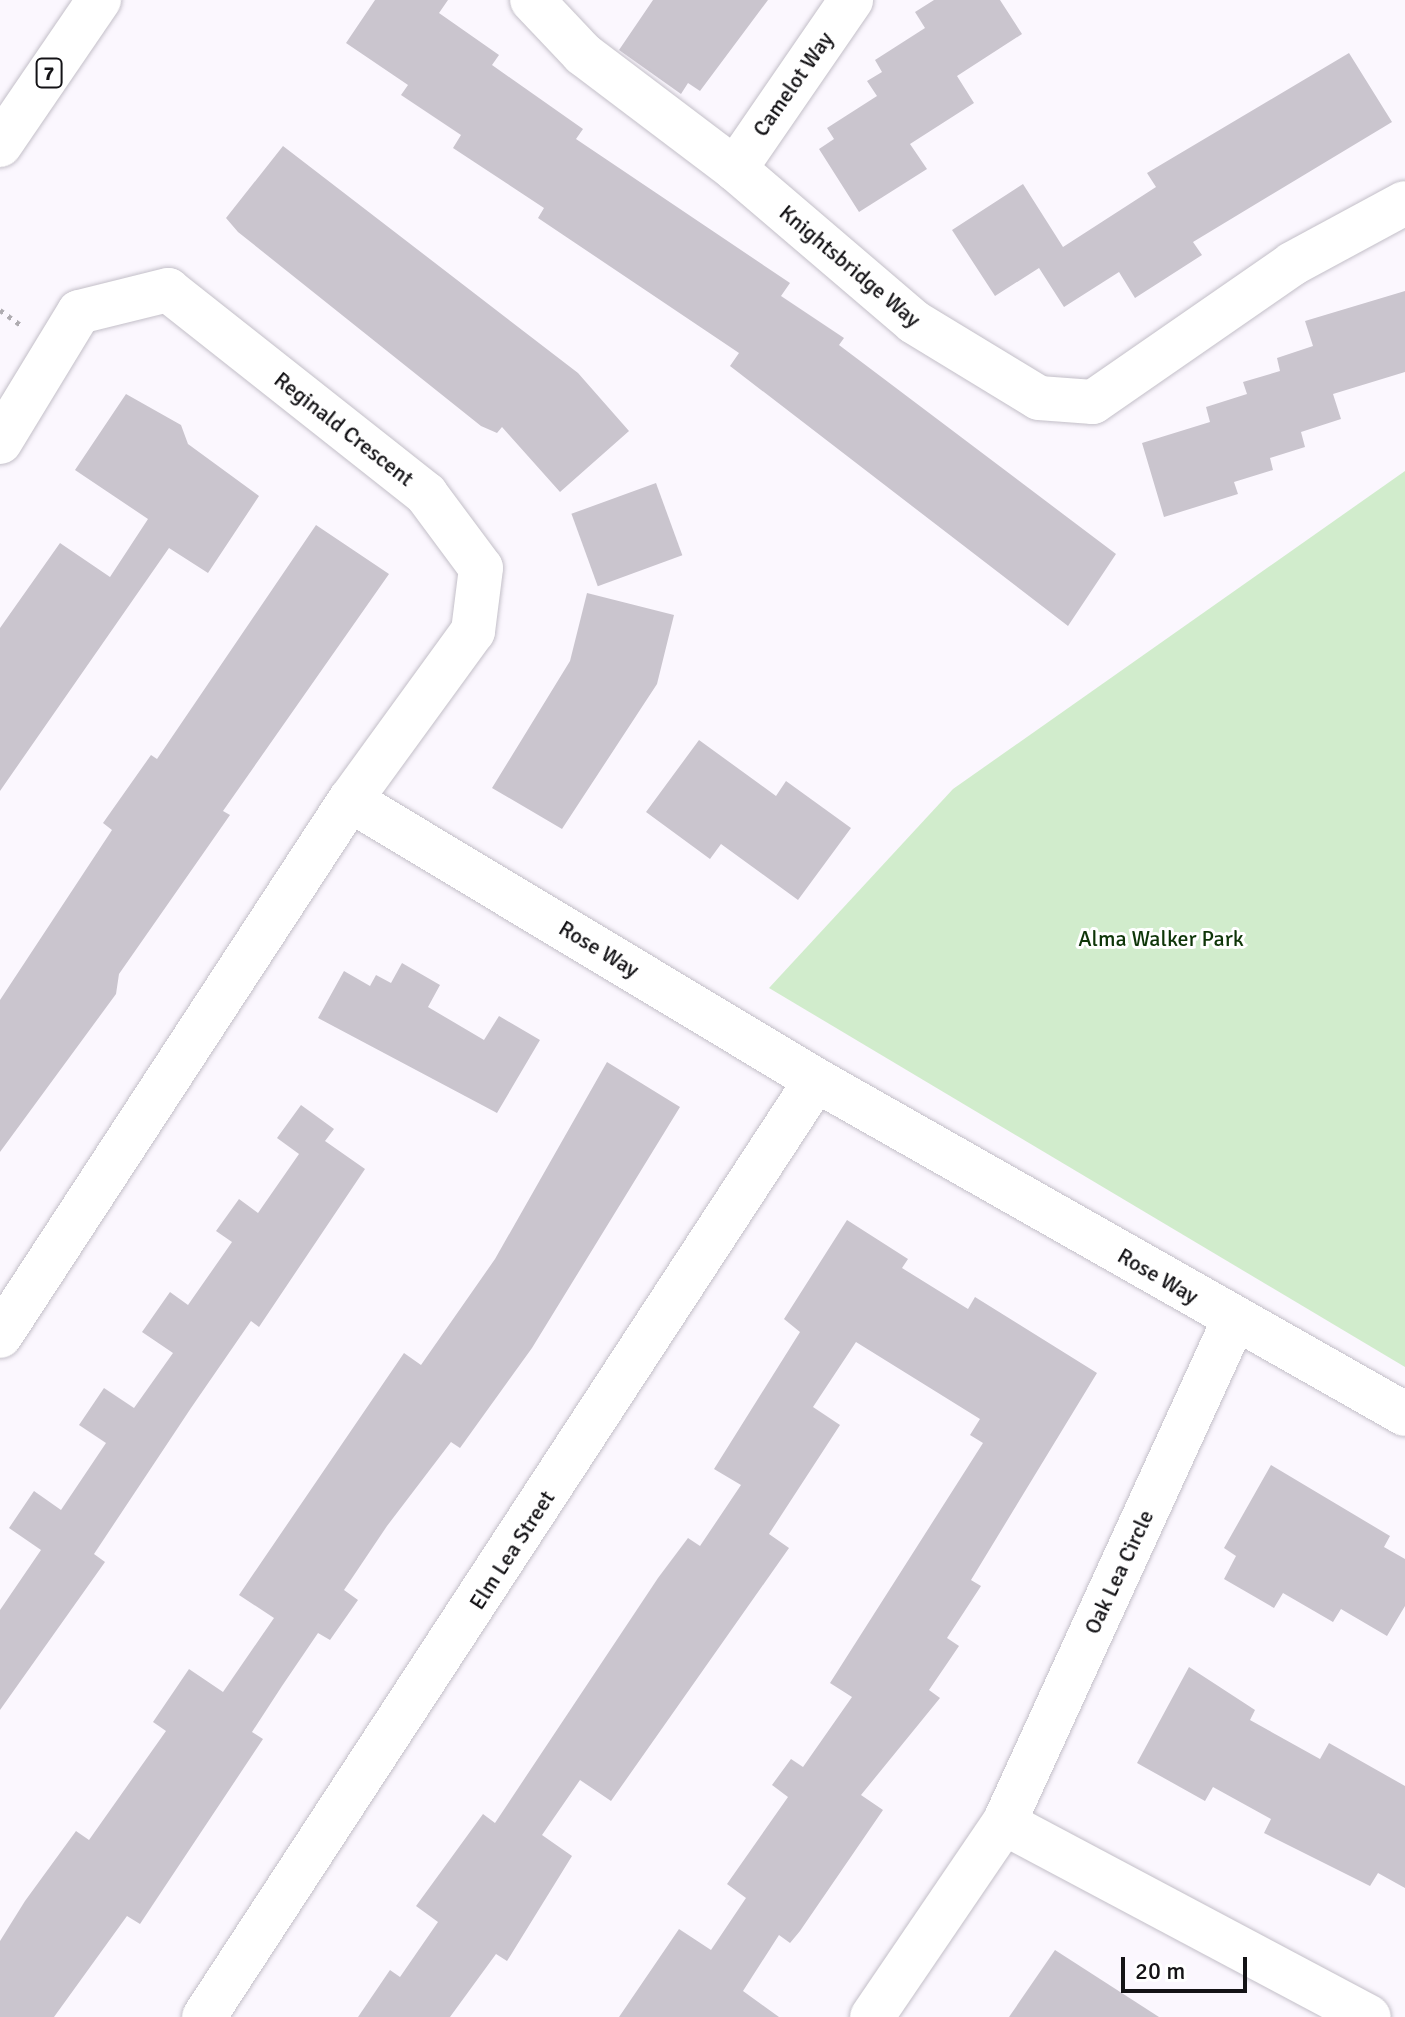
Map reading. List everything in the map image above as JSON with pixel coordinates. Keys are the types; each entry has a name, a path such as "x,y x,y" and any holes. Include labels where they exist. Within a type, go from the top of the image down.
{"street":[{"name":"7","path":"0,145 99,0"},
{"name":"Knightsbridge Way","path":"532,0 583,54 735,169 914,322 1039,398 1093,402 1292,264 1405,203"},
{"name":"Camelot Way","path":"735,169 851,0"},
{"name":"Reginald Crescent","path":"0,442 79,312 168,290 426,494 481,568 473,631 350,800"},
{"name":"Rose Way","path":"350,800 816,1080 1234,1320 1405,1414"},
{"path":"0,1336 350,800"},
{"name":"Elm Lea Street","path":"204,2017 816,1080"},
{"name":"Oak Lea Circle","path":"872,2017 1004,1823 1234,1320"},
{"path":"1004,1823 1369,2017"}],"green space":[{"name":"Alma Walker Park","path":"1405,471 1405,1367 769,988 953,789"}],"building":[{"path":"375,0 448,0 439,13 499,55 492,65 583,129 576,139 790,283 781,296 844,338 839,345 1116,554 1068,626 730,366 739,353 538,218 544,208 453,148 461,135 401,95 408,85 346,43"},
{"path":"653,0 768,0 700,91 688,83 681,94 619,50"},
{"path":"934,0 1000,0 1022,34 957,76 974,103 910,144 927,169 859,212 819,149 834,139 827,128 877,96 867,81 882,72 875,60 925,28 915,12"},
{"path":"1349,53 1392,122 1193,242 1202,255 1135,298 1119,272 1064,307 1039,268 995,296 952,230 1023,184 1063,247 1156,187 1147,173"},
{"path":"283,146 578,373 629,431 560,492 502,427 497,433 481,426 238,232 226,218"},
{"path":"1405,291 1405,372 1333,394 1341,419 1301,432 1305,447 1270,458 1273,470 1234,482 1238,494 1164,517 1142,443 1210,422 1206,407 1247,394 1243,382 1280,371 1277,358 1313,346 1305,321"},
{"path":"126,394 181,425 188,444 259,496 208,573 169,548 0,791 0,628 60,543 110,577 148,519 75,470"},
{"path":"656,483 682,555 598,586 571,514"},
{"path":"316,525 389,574 223,811 230,815 119,974 116,994 0,1152 0,1000 112,830 103,823 151,755 157,759"},
{"path":"587,593 674,615 657,684 562,829 492,788 570,661"},
{"path":"699,740 776,796 786,781 851,828 798,900 721,844 710,859 646,812"},
{"path":"402,963 440,985 428,1007 484,1040 499,1016 540,1040 497,1113 318,1018 344,971 370,986 376,975 391,983"},
{"path":"607,1062 680,1107 532,1348 460,1448 451,1442 387,1526 344,1590 358,1600 330,1640 318,1633 282,1686 252,1732 263,1739 140,1924 127,1916 54,2017 0,2017 0,1941 25,1901 76,1831 89,1840 166,1731 153,1722 189,1669 223,1692 274,1618 239,1595 404,1353 421,1365 495,1259"},
{"path":"301,1105 334,1129 325,1141 365,1169 259,1327 251,1321 191,1408 94,1554 105,1562 0,1710 0,1610 41,1550 9,1528 34,1491 61,1510 106,1443 79,1425 104,1388 134,1408 173,1353 142,1332 170,1292 188,1305 232,1242 216,1231 239,1199 258,1213 299,1154 277,1138"},
{"path":"847,1220 908,1259 902,1268 968,1309 975,1297 1097,1373 971,1580 981,1586 947,1638 959,1646 929,1690 940,1698 861,1795 883,1810 800,1931 790,1943 779,1935 743,1991 779,2017 619,2017 679,1929 711,1950 746,1898 727,1884 788,1797 772,1785 791,1759 803,1767 852,1697 830,1683 983,1443 970,1435 980,1419 856,1342 813,1407 840,1425 769,1534 789,1548 611,1801 580,1780 542,1835 572,1856 507,1961 496,1954 450,2017 358,2017 390,1970 400,1977 438,1922 416,1906 483,1814 495,1823 658,1578 688,1538 700,1546 741,1485 714,1469 800,1332 784,1319"},
{"path":"1271,1465 1390,1536 1384,1547 1405,1559 1405,1606 1387,1636 1341,1609 1333,1622 1283,1593 1274,1608 1224,1579 1236,1556 1224,1548"},
{"path":"1189,1667 1255,1710 1250,1720 1320,1759 1329,1743 1405,1786 1405,1888 1378,1873 1370,1886 1264,1833 1271,1819 1213,1787 1205,1801 1137,1763"},
{"path":"1055,1950 1114,1988 1159,2017 1009,2017"}]}
